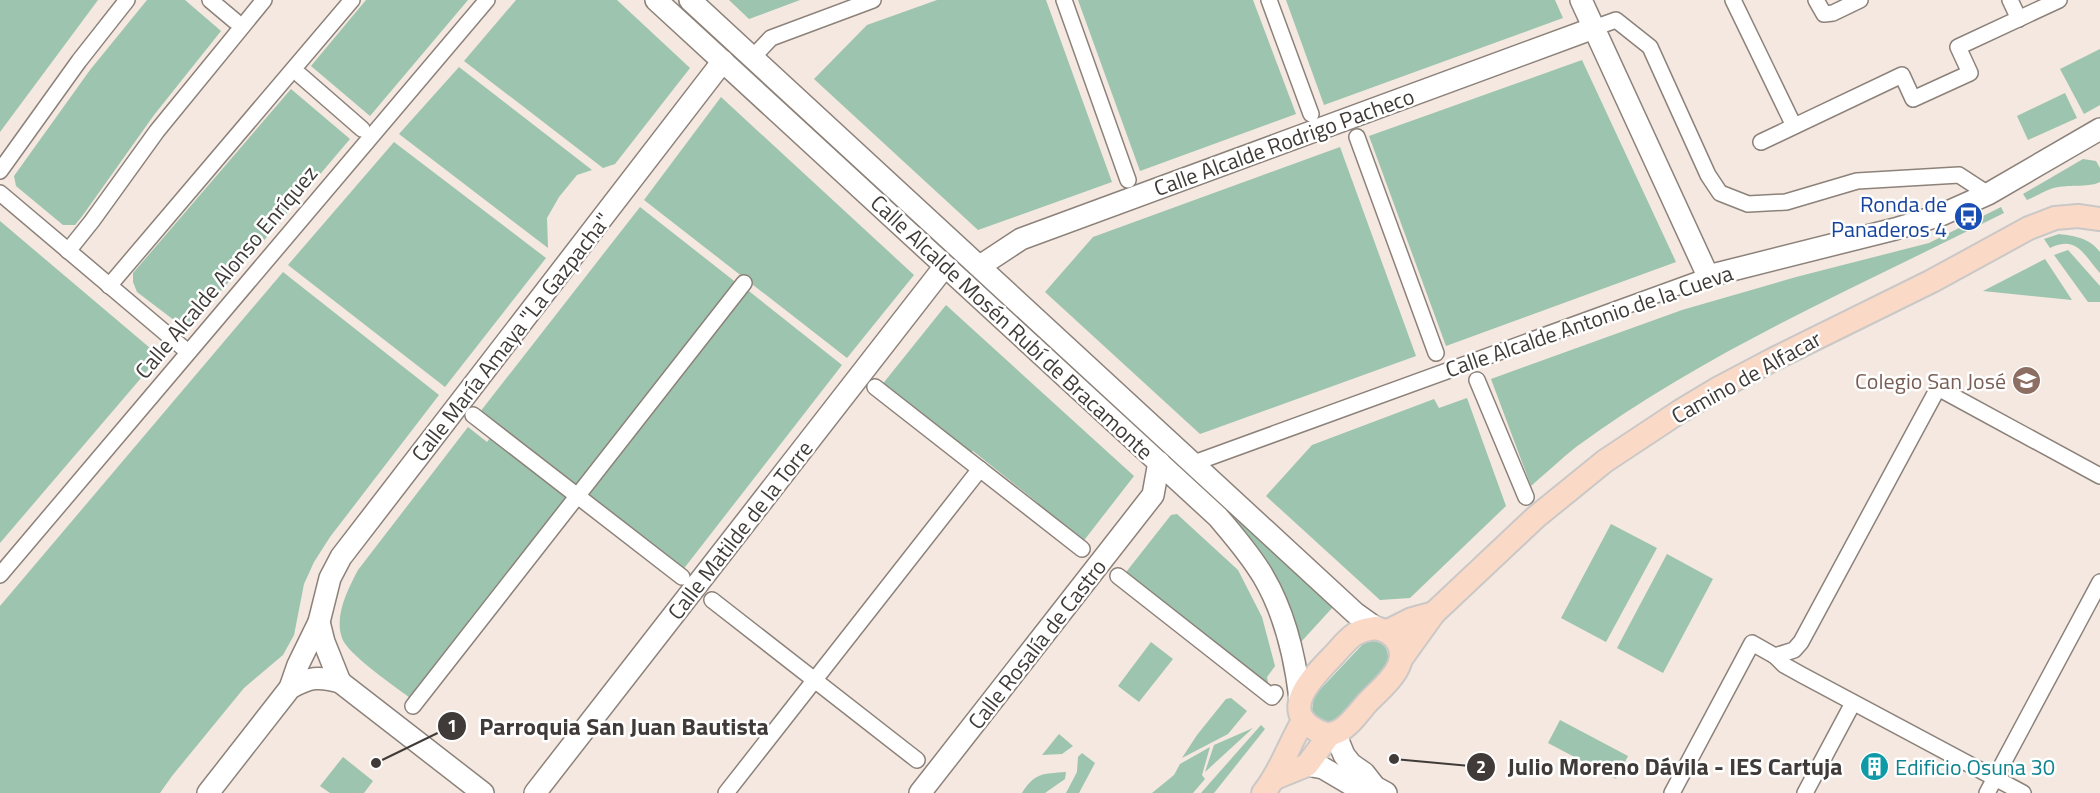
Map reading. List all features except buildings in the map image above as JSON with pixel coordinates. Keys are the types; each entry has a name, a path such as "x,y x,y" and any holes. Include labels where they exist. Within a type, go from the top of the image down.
{"main road":[{"name":"Camino de Alfacar","path":"1333,734 1347,726 1394,674 1401,659 1434,613 1536,518 1605,461 1719,388 1932,281 2038,224 2055,218 2078,216 2100,219"},
{"name":"Camino de Alfacar","path":"1300,699 1312,678 1353,635 1365,629 1382,630 1434,613"},
{"path":"1382,630 1394,636 1401,649 1401,659"},
{"path":"1300,699 1301,716 1315,764"},
{"path":"1269,786 1315,764 1333,734 1321,733 1305,724"},
{"path":"1269,786 1305,724"}],"street":[{"path":"0,171 79,61 127,0"},
{"path":"210,0 235,21"},
{"path":"68,251 157,131 264,0"},
{"path":"110,286 352,0"},
{"name":"Calle Alcalde Alonso Enríquez","path":"0,575 487,0"},
{"name":"Calle Alcalde Mosén Rubí de Bracamonte","path":"656,0 1186,486 1224,525 1263,575 1274,597 1291,646 1300,699"},
{"name":"Calle Alcalde Mosén Rubí de Bracamonte","path":"690,0 1349,607 1382,630"},
{"path":"753,57 771,38 873,0"},
{"path":"1064,0 1128,180"},
{"path":"1269,0 1311,114"},
{"path":"1581,0 1708,276"},
{"path":"1733,0 1794,126"},
{"path":"1816,0 1824,14 1833,13 1860,0"},
{"path":"2010,0 2019,19"},
{"path":"1761,142 1902,75 1913,99 1970,73 1958,47 2059,0"},
{"path":"1594,28 1616,20 1650,47 1708,175 1720,193 1748,204 1786,202 1857,181 1959,175 1988,194"},
{"name":"Calle Alcalde Rodrigo Pacheco","path":"980,266 1021,239 1594,28"},
{"name":"Calle María Amaya \"La Gazpacha\"","path":"290,688 302,656 319,622 325,592 341,557 723,61"},
{"path":"300,75 362,129"},
{"name":"Calle Alcalde Antonio de la Cueva","path":"1194,463 1708,276 1895,229 1941,215 1988,194 2100,129"},
{"path":"1357,137 1436,353"},
{"path":"0,193 188,352"},
{"name":"Calle Matilde de la Torre","path":"535,793 945,266"},
{"path":"413,706 744,283"},
{"path":"1477,380 1526,497"},
{"path":"875,387 1082,549"},
{"path":"1775,656 1794,650 1801,642 1938,388 2100,476"},
{"path":"473,415 682,577"},
{"name":"Calle Rosalía de Castro","path":"920,793 1153,495 1159,462"},
{"path":"726,793 980,469"},
{"path":"1153,495 1173,487 1186,486"},
{"path":"1118,576 1272,697 1275,693"},
{"path":"1987,793 2100,582"},
{"path":"712,600 917,760"},
{"name":"Calle María Amaya \"La Gazpacha\"","path":"319,622 324,642 340,682"},
{"path":"1672,793 1752,644 1775,656 1784,665 2022,793"},
{"path":"208,793 290,688 306,679 321,677 340,682 483,793"},
{"path":"1805,793 1853,703"},
{"path":"1333,734 1351,764 1381,790"},
{"path":"1315,764 1357,788 1381,790"}],"green space":[{"path":"0,0 98,0 0,132"},
{"path":"147,0 185,0 221,31 154,115 75,225 63,225 16,186 14,176 90,70"},
{"path":"366,0 468,0 370,116 311,66"},
{"path":"516,0 617,0 690,68 615,164 603,168 464,61"},
{"path":"729,0 800,0 749,19"},
{"path":"937,0 1046,0 1112,182 978,230 814,79 867,25"},
{"path":"1078,0 1253,0 1296,114 1140,171"},
{"path":"1286,0 1555,0 1563,18 1324,105"},
{"path":"2100,49 2100,105 2084,114 2060,69"},
{"path":"1582,60 1676,262 1446,346 1369,136"},
{"path":"459,67 592,170 577,175 559,197 547,218 548,248 399,134"},
{"path":"291,89 350,139 192,325 183,327 137,292 133,282 133,273"},
{"path":"2065,93 2077,118 2028,140 2017,116"},
{"path":"721,97 914,275 847,358 644,200"},
{"path":"394,142 546,258 445,387 288,265"},
{"path":"1340,147 1416,356 1200,434 1045,292 1093,237"},
{"path":"2083,159 2096,161 2100,168 2100,182 2092,185 2054,188 2027,200 2023,194"},
{"path":"640,207 738,284 576,488 480,412"},
{"path":"2001,207 2004,213 1785,321 1678,380 1626,412 1576,447 1531,486 1491,379 1682,310 1796,277 1929,243"},
{"path":"0,221 150,348 153,364 0,543"},
{"path":"2059,234 2082,238 2096,247 2100,252 2100,273 2084,253 2073,245 2059,245 2050,248 2044,239"},
{"path":"2068,250 2100,286 2100,302 2088,302 2054,255"},
{"path":"2045,259 2072,300 1983,291"},
{"path":"283,272 439,395 330,537 314,562 304,584 294,635 283,655 244,688 160,793 0,793 0,606"},
{"path":"745,288 842,365 682,571 584,495"},
{"path":"946,305 1134,476 1082,543 1035,507 1038,503 973,451 969,454 881,386"},
{"path":"1467,398 1506,506 1410,598 1380,600 1266,496 1312,445 1434,399 1439,408"},
{"path":"468,427 487,442 493,434 572,496 413,700 373,671 346,645 340,630 341,612 346,594 358,570"},
{"path":"1234,512 1333,607 1301,642 1283,590 1255,545 1230,516"},
{"path":"1177,514 1238,570 1262,617 1275,666 1267,677 1269,688 1123,576 1171,515"},
{"path":"1611,524 1657,548 1606,642 1561,618"},
{"path":"1667,554 1713,579 1663,673 1617,648"},
{"path":"1375,641 1386,648 1388,662 1386,667 1351,706 1336,719 1325,721 1320,719 1312,710 1314,696 1363,644"},
{"path":"1151,642 1173,659 1139,702 1118,686"},
{"path":"1231,698 1247,711 1228,734 1182,758 1226,699"},
{"path":"1560,720 1628,756 1616,779 1548,743"},
{"path":"1261,725 1265,729 1214,793 1201,793"},
{"path":"1253,728 1205,772 1214,745"},
{"path":"1059,734 1073,746 1062,754 1042,755"},
{"path":"1210,747 1202,775 1205,779 1193,793 1152,793 1174,775 1180,764"},
{"path":"1082,753 1095,763 1079,793 1066,793 1077,772 1078,757"},
{"path":"343,757 373,781 364,793 330,793 320,786"},
{"path":"1066,772 1065,779 1045,793 1022,793 1031,781 1040,775"}],"place":[{"name":"Ronda de Panaderos 4","path":"1968,217"},
{"name":"Colegio San José","path":"2027,381"},
{"name":"Julio Moreno Dávila - IES Cartuja","path":"1394,759"},
{"name":"Parroquia San Juan Bautista","path":"376,763"},
{"name":"Edificio Osuna 30","path":"1874,767"}]}
